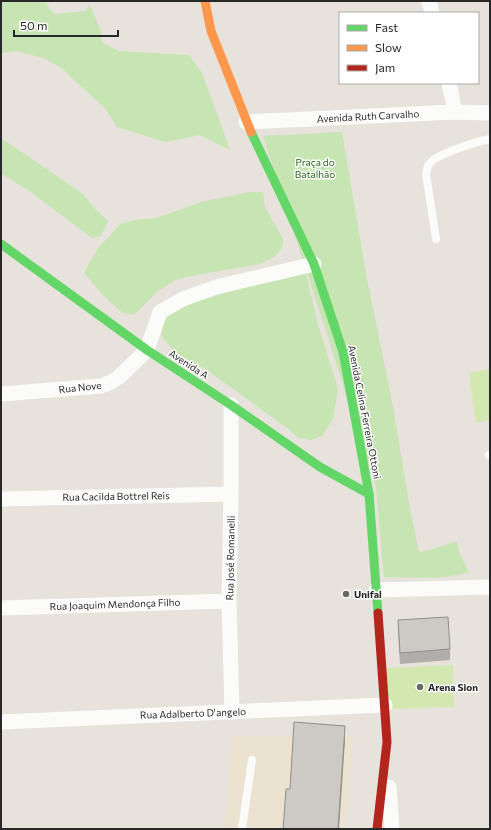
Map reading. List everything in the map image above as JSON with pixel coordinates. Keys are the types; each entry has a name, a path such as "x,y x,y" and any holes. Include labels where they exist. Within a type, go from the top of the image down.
{"street":[{"name":"Avenida Celina Ferreira Ottoni","path":"206,1 211,30 246,122 314,264 343,352 370,494 387,742 377,829"},
{"path":"429,1 432,12"},
{"path":"448,84 455,112"},
{"name":"Avenida Ruth Carvalho","path":"246,122 455,112 490,113"},
{"name":"Avenida A","path":"1,244 147,350 320,466 370,494"},
{"path":"147,350 160,312 183,299 216,287 314,264"},
{"name":"Rua Nove","path":"1,394 101,386 119,377 147,350"},
{"name":"Rua José Romanelli","path":"231,405 229,601 232,711"},
{"name":"Rua Cacilda Bottrel Reis","path":"1,499 231,494"},
{"path":"376,590 490,587"},
{"name":"Rua Joaquim Mendonça Filho","path":"1,608 229,601"},
{"name":"Rua Adalberto D'angelo","path":"1,722 385,705"},
{"path":"387,742 392,829"}],"lane":[{"path":"436,239 426,174 427,168 433,159 465,145 490,139"},
{"path":"242,829 252,760"}],"shaded area":[{"path":"354,735 344,829 224,829 232,736"}],"green space":[{"path":"1,1 43,1 54,14 85,11 90,5 101,31 102,42 118,51 189,55 202,73 230,150 200,135 165,142 117,127 105,108 62,68 43,58 17,51 1,53"},
{"name":"Praça do Batalhão","path":"342,132 366,274 393,407 419,552 457,541 459,552 469,573 438,578 384,577 376,487 263,136"},
{"path":"1,138 83,194 94,208 108,221 101,236 92,238 32,193 1,173"},
{"path":"250,192 263,192 265,207 283,239 282,248 274,257 260,264 175,280 157,292 134,315 123,313 107,299 84,273 98,248 121,224 134,220 157,218 201,202"},
{"path":"306,274 318,324 338,389 333,419 323,435 312,440 299,438 207,370 175,353 162,336 162,323 170,312 194,302 253,285"},
{"path":"490,369 490,420 476,423 469,373"},
{"name":"Arena Sion","path":"453,665 454,707 388,709 385,668"}],"building":[{"path":"448,617 450,649 400,653 398,620"},
{"path":"294,722 345,726 338,829 283,829 286,789 290,789"}],"traffic: fast":[{"path":"251,132 314,264 343,352 369,494 378,613"},
{"path":"1,244 147,350 231,405 320,467 369,494"}],"traffic: slow":[{"path":"205,1 211,31 251,132"}],"traffic: jam":[{"path":"377,829 387,742 378,613"}],"place":[{"name":"Unifal","path":"346,594"},
{"name":"Arena Sion","path":"420,687"}]}
